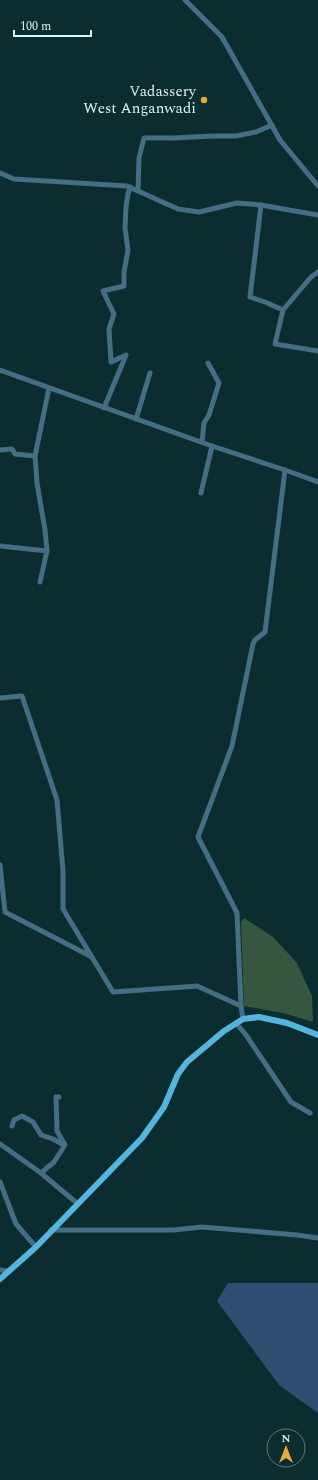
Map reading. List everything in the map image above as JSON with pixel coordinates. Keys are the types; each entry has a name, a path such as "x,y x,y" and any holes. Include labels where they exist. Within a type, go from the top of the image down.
{"main road":[{"path":"0,1279 36,1246 142,1138 152,1126 164,1107 178,1074 186,1062 236,1023 243,1019 259,1017 287,1023 318,1035"}],"street":[{"path":"185,0 222,38 280,140 318,186"},
{"path":"138,191 139,158 144,138 236,136 256,132 272,125"},
{"path":"0,173 14,179 113,184 130,187 178,209 198,212 237,204 261,205 318,215"},
{"path":"104,408 126,355 112,362 109,329 114,314 103,291 124,286 124,272 128,250 125,228 126,207 130,187"},
{"path":"261,205 250,297 283,310"},
{"path":"318,272 311,277 283,310 275,344 318,351"},
{"path":"202,442 204,423 209,415 218,383 208,363"},
{"path":"0,370 104,408 318,482"},
{"path":"136,419 150,373"},
{"path":"40,582 47,551 37,483 35,456 49,388"},
{"path":"201,493 212,446"},
{"path":"0,450 12,448 16,454 35,456"},
{"path":"243,1019 241,1006 237,914 198,837 232,746 253,644 255,640 265,632 285,470"},
{"path":"0,546 47,551"},
{"path":"0,698 22,696 57,800 63,871 63,908 113,992 197,986 241,1006"},
{"path":"0,865 5,912 92,958"},
{"path":"236,1023 246,1035 291,1102 310,1112"},
{"path":"59,1097 56,1097 57,1131 65,1145"},
{"path":"12,1126 14,1120 22,1116 33,1122 41,1135 53,1138 65,1145"},
{"path":"0,1144 41,1173 78,1204"},
{"path":"41,1173 54,1162 65,1145"},
{"path":"0,1182 16,1224 36,1246"},
{"path":"51,1230 174,1230 202,1227 318,1238"},
{"path":"0,1270 9,1270"}],"green space":[{"path":"244,918 273,937 297,963 312,996 313,1022 283,1013 244,1006 241,922"}],"water":[{"path":"228,1283 318,1283 318,1413 279,1385 217,1301"}],"place":[{"name":"Vadassery West Anganwadi","path":"204,100"}]}
